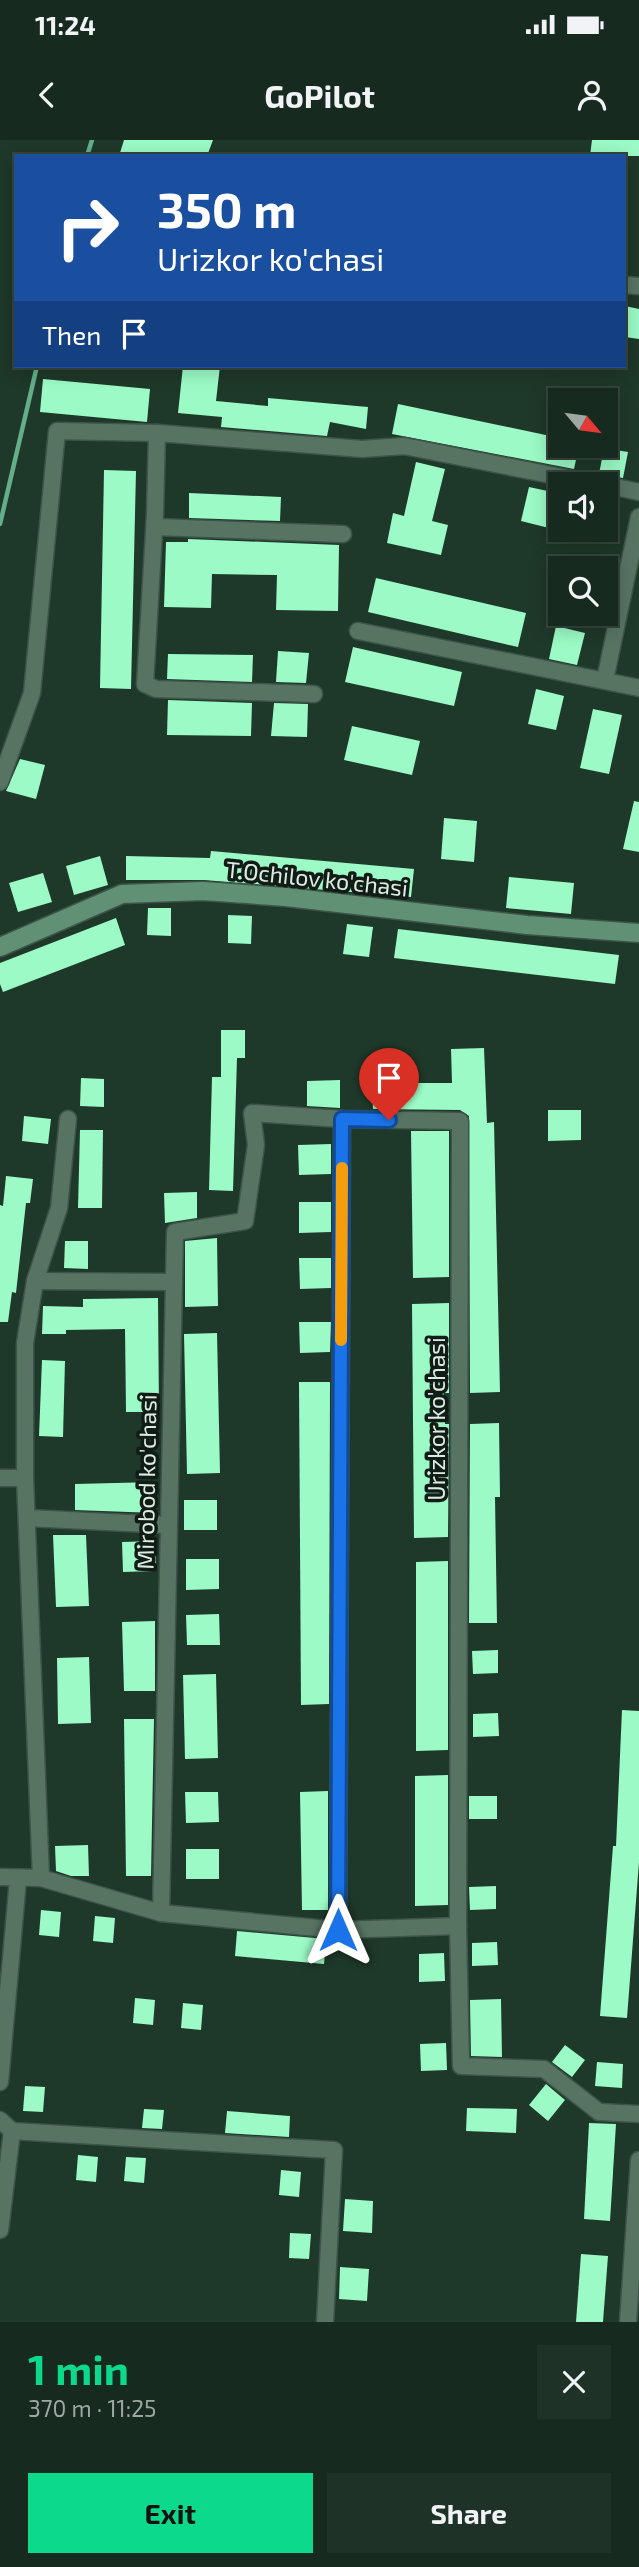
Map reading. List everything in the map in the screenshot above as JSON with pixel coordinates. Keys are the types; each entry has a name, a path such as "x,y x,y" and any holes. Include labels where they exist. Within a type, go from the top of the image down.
{"main road":[{"name":"T.Ochilov ko'chasi","path":"0,947 122,894 203,891 286,897 527,925 639,933"}],"street":[{"path":"0,782 32,693 57,431 157,433 362,449 404,446 548,474"},
{"path":"157,433 155,527 145,684 156,689 314,694"},
{"path":"618,488 639,492"},
{"path":"605,680 639,517"},
{"path":"155,527 343,534"},
{"path":"358,631 639,688"},
{"name":"Urizkor ko'chasi","path":"253,1113 342,1119 460,1121 458,1926"},
{"name":"Mirobod ko'chasi","path":"161,1913 175,1232 245,1221 256,1145 253,1113"},
{"path":"41,1878 25,1478 25,1343 35,1281 59,1208 68,1119"},
{"path":"338,1930 342,1119"},
{"path":"35,1281 173,1282"},
{"path":"0,1478 25,1478"},
{"path":"27,1518 168,1525"},
{"path":"0,1877 41,1878 161,1913 338,1930 458,1926 461,2066 544,2069 599,2112 639,2114"},
{"path":"0,2082 18,1879"},
{"path":"0,2230 6,2126 334,2150 325,2322"},
{"path":"628,2322 639,2160"}],"building":[{"path":"124,140 213,140 208,154 120,154"},
{"path":"592,140 639,140 639,156 590,154"},
{"path":"626,306 639,309 639,339 626,337"},
{"path":"183,368 220,368 216,401 268,406 268,398 368,407 366,429 330,422 327,436 221,427 222,417 178,413"},
{"path":"43,379 150,389 147,422 40,412"},
{"path":"398,404 548,435 548,458 576,458 574,469 392,434"},
{"path":"618,450 628,452 623,478 618,477 618,472 599,472 602,458 618,458"},
{"path":"416,462 445,469 432,521 448,525 441,555 387,543 393,513 404,516"},
{"path":"104,470 136,471 131,689 100,688"},
{"path":"529,487 548,491 548,528 521,521"},
{"path":"189,493 281,497 280,521 189,518"},
{"path":"188,539 339,545 338,611 276,610 277,575 212,574 211,608 164,607 166,542 188,542"},
{"path":"376,578 526,613 518,647 368,612"},
{"path":"556,626 585,633 577,665 549,659"},
{"path":"353,647 462,672 454,706 345,682"},
{"path":"278,651 309,653 306,683 276,682"},
{"path":"168,654 253,655 252,682 167,679"},
{"path":"536,689 564,696 556,730 528,724"},
{"path":"168,700 252,703 251,736 167,735"},
{"path":"274,703 308,704 307,737 271,736"},
{"path":"593,709 622,715 609,774 580,768"},
{"path":"352,726 420,741 412,775 344,760"},
{"path":"20,759 45,765 36,799 6,791"},
{"path":"634,801 639,802 639,852 623,849"},
{"path":"444,818 477,821 474,862 441,859"},
{"path":"211,851 414,869 411,897 204,880 126,880 126,856 210,858"},
{"path":"100,856 108,885 74,895 66,866"},
{"path":"43,873 52,902 18,912 9,883"},
{"path":"509,877 574,883 571,914 506,908"},
{"path":"148,908 171,908 171,936 147,935"},
{"path":"228,915 252,916 251,944 228,943"},
{"path":"116,918 125,945 3,992 0,984 0,963"},
{"path":"347,924 373,927 369,957 343,954"},
{"path":"398,929 619,955 615,984 394,958"},
{"path":"221,1030 245,1030 245,1058 237,1058 233,1191 209,1190 212,1077 221,1077"},
{"path":"484,1048 487,1123 494,1122 500,1392 470,1393 469,1116 460,1110 373,1109 372,1083 452,1083 451,1049"},
{"path":"81,1078 104,1079 104,1107 80,1106"},
{"path":"340,1080 340,1108 307,1106 307,1081"},
{"path":"548,1110 581,1110 581,1140 548,1141"},
{"path":"24,1116 51,1119 48,1144 22,1141"},
{"path":"80,1130 103,1130 102,1208 78,1208"},
{"path":"411,1131 449,1131 449,1277 413,1278"},
{"path":"331,1144 331,1174 299,1175 298,1145"},
{"path":"6,1176 33,1179 30,1203 26,1203 16,1293 12,1292 8,1322 0,1322 0,1205 3,1206"},
{"path":"197,1192 197,1218 165,1223 164,1193"},
{"path":"299,1202 331,1202 331,1232 299,1233"},
{"path":"217,1238 218,1306 185,1307 185,1241"},
{"path":"65,1241 88,1241 88,1269 64,1268"},
{"path":"299,1258 331,1258 331,1288 300,1289"},
{"path":"158,1298 159,1412 126,1412 125,1329 66,1330 66,1334 42,1334 43,1306 83,1307 83,1299"},
{"path":"449,1303 449,1393 444,1393 445,1424 449,1424 448,1537 414,1538 412,1304"},
{"path":"299,1322 331,1322 330,1352 300,1353"},
{"path":"217,1333 220,1473 187,1474 184,1334"},
{"path":"42,1360 65,1361 63,1437 39,1436"},
{"path":"299,1382 330,1382 329,1704 301,1705"},
{"path":"499,1423 500,1497 495,1497 497,1623 469,1623 470,1424"},
{"path":"155,1482 156,1513 75,1510 75,1484"},
{"path":"184,1500 217,1500 217,1530 184,1530"},
{"path":"53,1535 86,1535 89,1606 56,1607"},
{"path":"155,1541 156,1571 123,1572 122,1542"},
{"path":"186,1559 219,1559 219,1589 186,1590"},
{"path":"448,1561 448,1750 416,1751 416,1562"},
{"path":"219,1614 220,1645 187,1645 186,1615"},
{"path":"155,1621 155,1691 124,1691 122,1622"},
{"path":"498,1650 498,1673 473,1674 472,1651"},
{"path":"89,1657 91,1723 58,1724 57,1658"},
{"path":"216,1674 218,1758 185,1759 183,1675"},
{"path":"622,1710 639,1711 639,1862 627,2018 600,2016 613,1846 616,1846"},
{"path":"498,1713 499,1736 473,1737 473,1714"},
{"path":"124,1719 154,1719 151,1876 126,1876"},
{"path":"448,1775 448,1905 415,1906 415,1776"},
{"path":"328,1791 328,1910 302,1910 300,1792"},
{"path":"185,1792 218,1792 219,1822 186,1823"},
{"path":"469,1796 497,1796 497,1819 469,1819"},
{"path":"88,1845 89,1876 71,1876 56,1871 55,1846"},
{"path":"186,1849 219,1849 219,1879 186,1879"},
{"path":"496,1886 496,1909 470,1910 469,1887"},
{"path":"41,1910 61,1912 59,1937 39,1935"},
{"path":"95,1916 115,1918 113,1943 93,1941"},
{"path":"237,1931 326,1939 324,1964 235,1956"},
{"path":"497,1942 498,1965 472,1966 472,1943"},
{"path":"444,1953 445,1981 419,1982 419,1954"},
{"path":"135,1998 155,2000 153,2025 133,2023"},
{"path":"501,1999 502,2057 471,2056 470,2000"},
{"path":"183,2003 203,2005 201,2030 181,2028"},
{"path":"446,2043 447,2070 421,2071 420,2044"},
{"path":"565,2045 585,2060 572,2077 552,2062"},
{"path":"597,2062 623,2064 622,2088 595,2086"},
{"path":"546,2084 565,2100 548,2121 529,2105"},
{"path":"25,2086 45,2087 43,2112 23,2111"},
{"path":"467,2108 517,2109 516,2133 466,2131"},
{"path":"144,2109 164,2110 162,2129 142,2128"},
{"path":"227,2111 290,2116 289,2137 225,2133"},
{"path":"589,2123 616,2124 610,2221 584,2219"},
{"path":"78,2155 98,2157 96,2182 76,2180"},
{"path":"126,2157 146,2158 144,2183 124,2181"},
{"path":"281,2170 301,2172 299,2197 279,2195"},
{"path":"345,2199 373,2201 372,2233 343,2231"},
{"path":"290,2233 311,2234 309,2259 289,2258"},
{"path":"581,2254 608,2256 603,2322 576,2322"},
{"path":"340,2267 369,2269 367,2301 339,2299"}],"waterway":[{"path":"88,154 92,140"},
{"path":"0,524 37,368"}],"slow traffic":[{"path":"341,1340 342,1168"}],"route":[{"path":"338,1930 342,1119 389,1120"}]}
